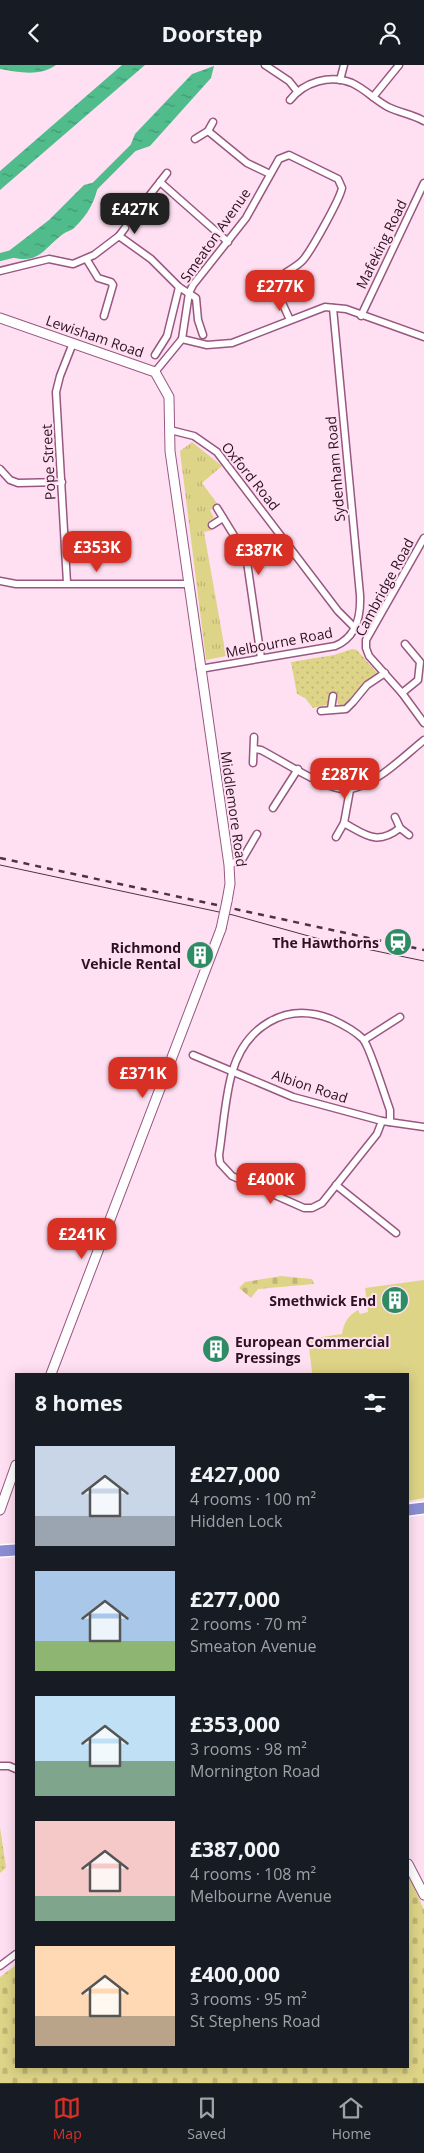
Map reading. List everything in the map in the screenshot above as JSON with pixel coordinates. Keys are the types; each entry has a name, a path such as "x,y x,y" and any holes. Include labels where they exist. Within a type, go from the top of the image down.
{"highway":[{"path":"409,1510 424,1508"},
{"path":"0,1551 15,1550"}],"street":[{"path":"265,65 289,81 297,91"},
{"path":"340,80 344,65"},
{"path":"373,97 399,65"},
{"path":"290,100 297,91 308,85 321,81 340,80 352,83 396,111 415,116 424,121"},
{"path":"195,139 208,131 213,122"},
{"path":"208,131 247,163 270,174"},
{"name":"Smeaton Avenue","path":"182,339 189,293 257,201 279,159 290,155 338,179 342,188 306,256 297,265 284,273 277,283 279,296 290,320"},
{"path":"149,196 168,173"},
{"path":"160,182 228,242"},
{"name":"Mafeking Road","path":"360,316 424,183"},
{"path":"0,271 49,259 73,264 87,260 119,236 125,228"},
{"path":"119,236 151,259 179,287 189,293"},
{"path":"87,260 98,278 111,282 112,285 104,316"},
{"name":"Smeaton Avenue","path":"155,355 167,336 179,287"},
{"name":"Smeaton Avenue","path":"189,293 196,298 198,303 196,313 203,335"},
{"path":"182,339 207,345 232,343 317,309 333,307 346,309 360,316 424,337"},
{"name":"Sydenham Road","path":"333,307 360,595 360,611 355,628"},
{"name":"Lewisham Road","path":"0,318 155,371 182,339"},
{"name":"Pope Street","path":"67,583 56,392 73,343"},
{"name":"Middlemore Road","path":"51,1373 221,929 230,884 229,865 170,451 169,397 155,371"},
{"name":"Oxford Road","path":"170,430 194,436 217,452 338,611 355,628"},
{"path":"0,469 10,480 18,483 62,482"},
{"path":"217,508 246,555 261,658"},
{"path":"212,525 223,518"},
{"name":"Cambridge Road","path":"385,673 369,656 366,640 424,538"},
{"path":"0,581 16,584 189,584"},
{"name":"Melbourne Road","path":"200,669 335,646 350,637 355,628"},
{"path":"402,693 418,680 422,662 405,644"},
{"path":"321,711 346,709 354,703 367,685 385,673 424,723"},
{"path":"331,709 333,695"},
{"path":"253,763 254,737"},
{"path":"254,749 261,750 324,784 337,789 350,790 377,777 424,740"},
{"path":"273,808 298,769"},
{"path":"336,837 344,823 350,790"},
{"path":"395,817 400,829 408,835"},
{"path":"344,823 374,838 382,838 400,829"},
{"path":"229,865 243,858 256,834"},
{"path":"382,1121 377,1134 322,1203 312,1208 304,1208 232,1176 220,1163 219,1155 232,1072 253,1034 268,1022 287,1015 306,1013 323,1016 342,1024 364,1040 390,1110 390,1122"},
{"path":"364,1040 400,1017"},
{"name":"Albion Road","path":"192,1055 293,1097 382,1121 424,1127"},
{"path":"336,1185 396,1233"},
{"path":"0,1510 15,1468"},
{"path":"0,1766 9,1766 15,1769"},
{"path":"409,1867 424,1895"},
{"path":"0,1965 15,1955"}],"green space":[{"path":"192,442 222,466 202,483 219,506 210,510 214,518 209,521 213,530 204,532 226,656 206,660 180,451"},
{"path":"352,649 357,650 377,673 359,689 347,704 339,706 336,696 330,695 327,705 313,708 305,698 297,694 291,662 334,655"},
{"path":"281,1276 312,1279 314,1284 258,1289 251,1298 239,1288 245,1282"},
{"path":"424,1280 424,1498 409,1501 409,1373 312,1373 308,1339 342,1334 345,1323 352,1315 358,1310 360,1314 368,1312 365,1288"},
{"path":"0,1827 6,1868 0,1873"},
{"path":"409,1876 424,1910 424,2083 0,2083 0,1977 15,1966 15,2068 409,2068"}],"water":[{"path":"0,65 56,65 43,71 29,73 0,69"},
{"path":"122,65 145,65 0,190 0,171"},
{"path":"214,66 211,78 150,146 127,154 135,134 192,74"},
{"path":"99,181 91,207 73,229 63,234 33,258 18,259 7,256 10,250 49,220 84,185"}],"waterway":[{"path":"93,188 133,148"},
{"path":"0,257 16,253"}],"tram line":[{"path":"0,865 233,915 323,940 424,961"}],"railway":[{"path":"0,858 424,950"}],"place":[{"name":"The Hawthorns","path":"398,942"},
{"name":"Richmond Vehicle Rental","path":"200,955"},
{"name":"Smethwick End","path":"395,1300"},
{"name":"European Commercial Pressings","path":"216,1349"}]}
